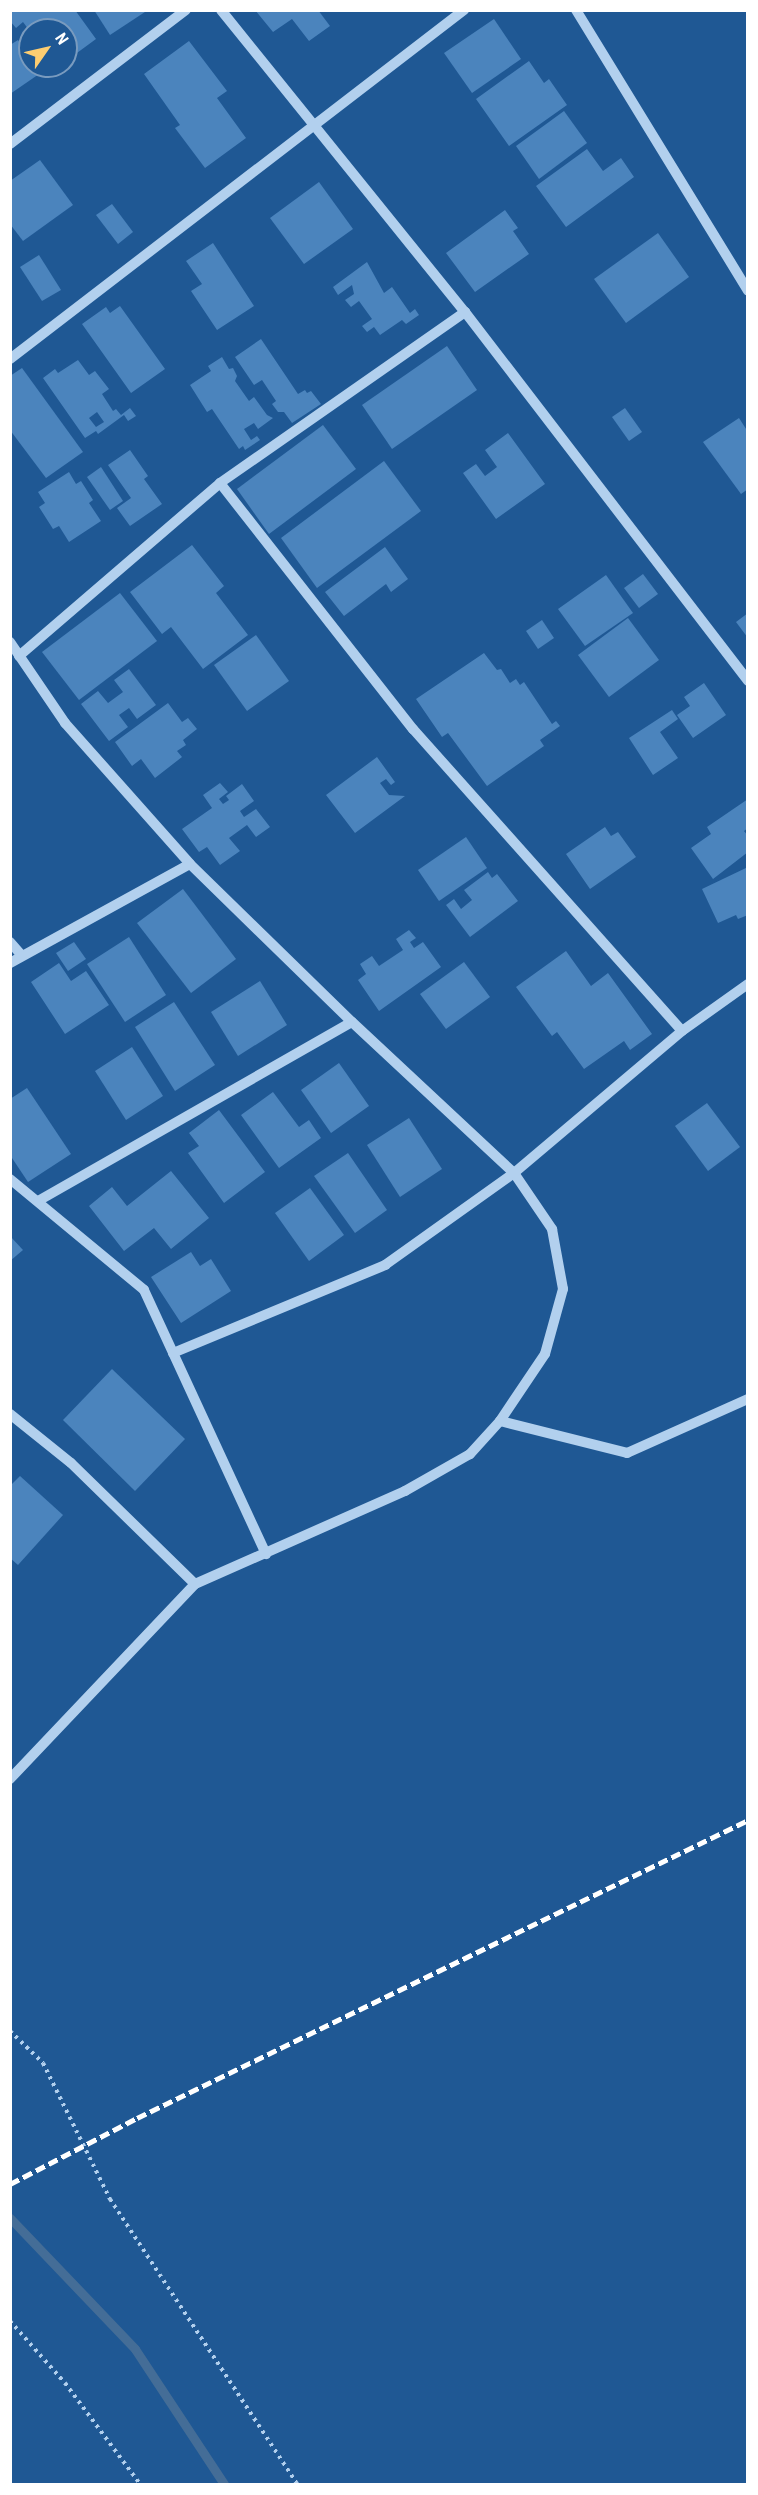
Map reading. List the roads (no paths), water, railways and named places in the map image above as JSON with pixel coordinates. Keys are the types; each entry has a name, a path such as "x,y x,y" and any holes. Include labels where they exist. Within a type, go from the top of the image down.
{"street":[{"path":"10,144 186,10"},
{"path":"221,10 465,312 747,681"},
{"path":"10,359 464,10"},
{"path":"576,10 747,291"},
{"path":"19,656 220,483 465,312"},
{"path":"220,483 413,729 682,1031"},
{"path":"10,642 65,723 190,864 352,1022 514,1173 552,1228 563,1289 545,1354 500,1421 470,1454 405,1491 195,1584 10,1779"},
{"path":"10,963 190,864"},
{"path":"10,942 22,956"},
{"path":"173,1353 385,1265 514,1173 682,1031 747,984"},
{"path":"38,1201 352,1022"},
{"path":"10,1179 144,1290 266,1554"},
{"path":"500,1421 627,1454 747,1399"},
{"path":"10,1414 71,1463 195,1584"}],"waterway":[{"path":"10,2218 135,2349 224,2484"}],"railway":[{"path":"10,2184 137,2118 748,1820"}]}
